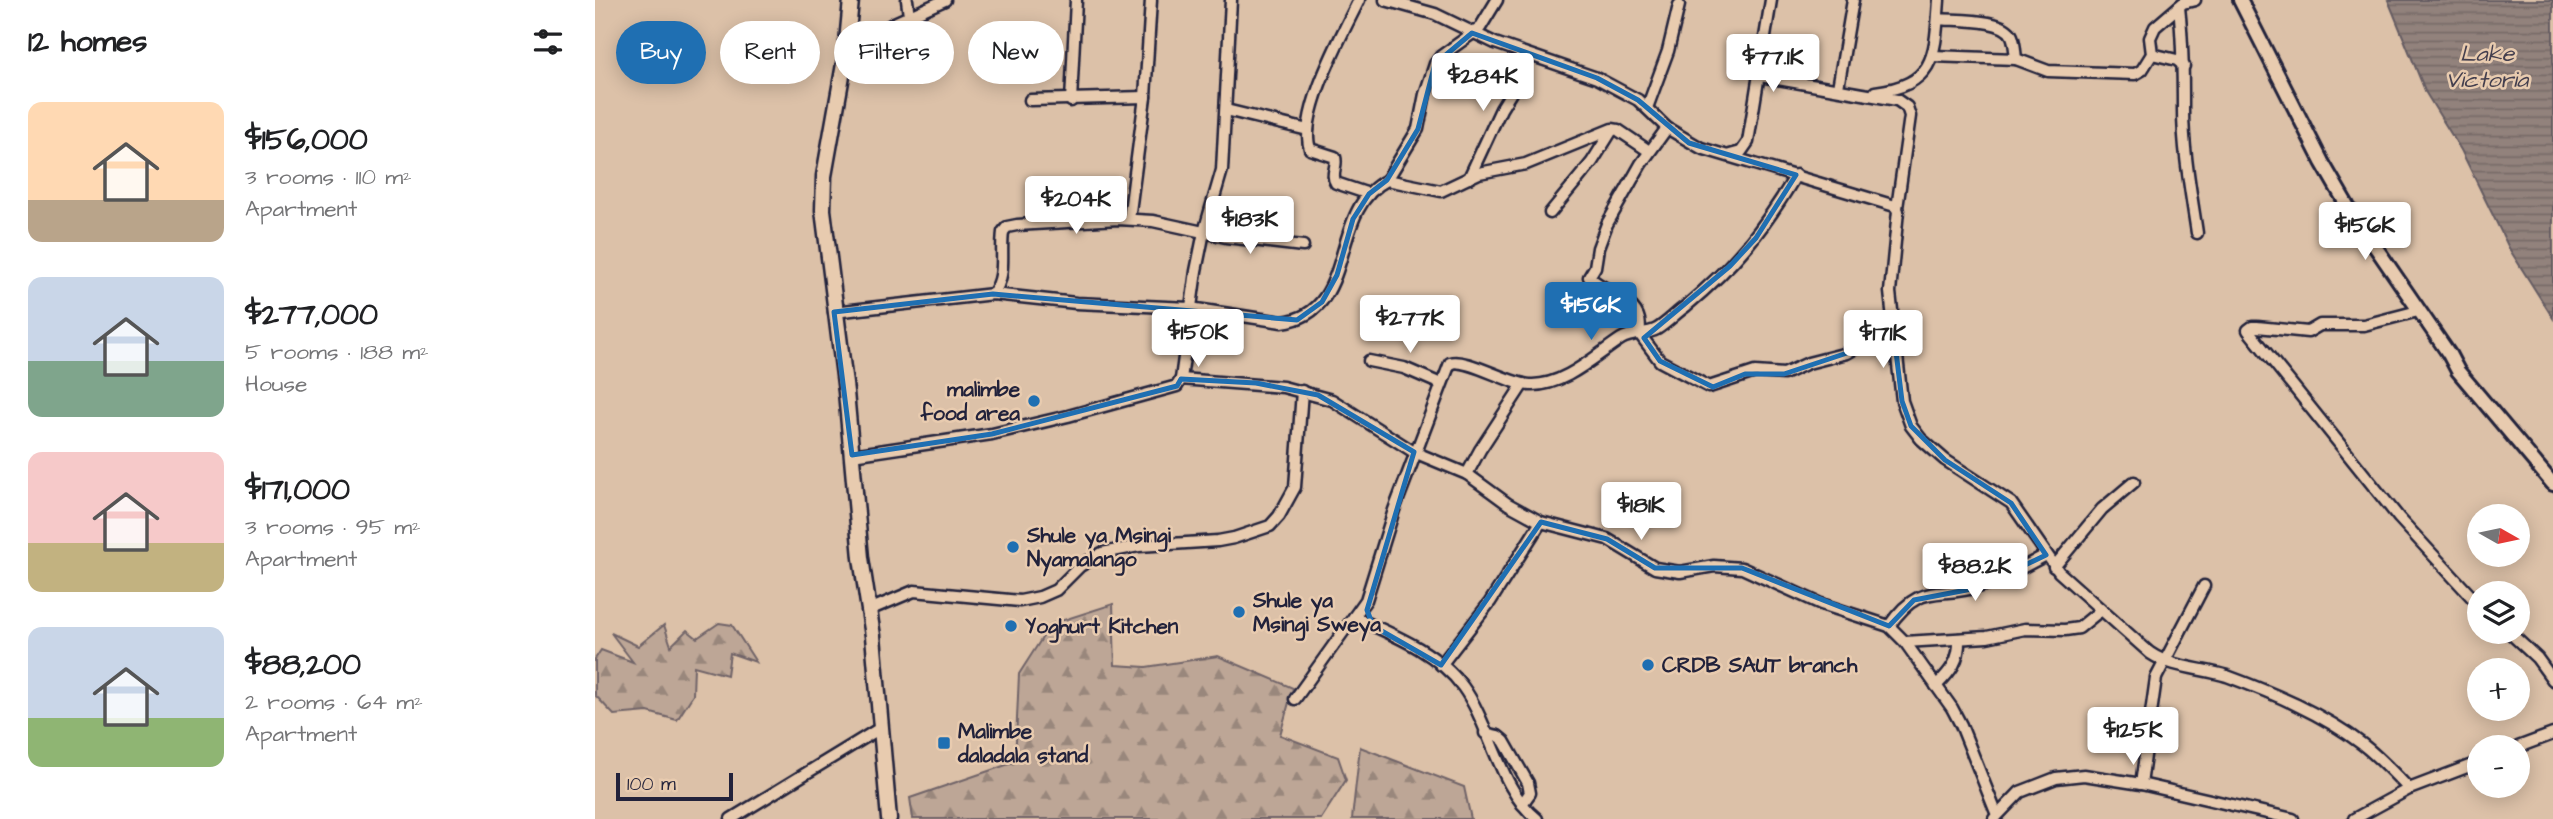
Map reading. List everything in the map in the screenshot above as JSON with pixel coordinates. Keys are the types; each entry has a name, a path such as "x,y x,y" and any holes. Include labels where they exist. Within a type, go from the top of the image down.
{"main road":[{"path":"849,21 851,0"},
{"path":"841,84 822,192 825,243 852,455 861,558 882,727 889,819"}],"street":[{"path":"907,0 909,16"},
{"path":"899,21 945,0"},
{"path":"1071,101 1076,0"},
{"path":"1129,219 1145,97 1151,0"},
{"path":"852,455 955,440 1068,416 1171,390 1177,386 1181,379 1204,232 1222,170 1231,0"},
{"path":"1359,0 1323,78 1308,130 1310,149 1335,157 1333,176 1336,183 1369,194"},
{"path":"1385,0 1449,19 1472,33 1521,53 1597,78 1627,93 1667,128 1689,143 1889,203 1897,208"},
{"path":"834,312 993,294 1076,303 1190,308 1282,322 1311,314 1322,302 1337,275 1353,219 1369,194 1387,180 1418,129 1435,64 1441,56 1487,20 1497,0"},
{"path":"1730,155 1741,152 1747,146 1761,76 1771,0"},
{"path":"1838,88 1853,0"},
{"path":"1866,93 1901,88 1926,71 1932,56 1939,0"},
{"path":"1932,56 2016,59 2048,71 2126,75 2139,73 2152,54 2151,32 2179,7 2195,0"},
{"path":"2240,0 2322,162 2348,207 2458,371 2553,484"},
{"path":"1647,108 1665,62 1679,5"},
{"path":"2179,7 2184,66 2183,109 2197,233"},
{"path":"1937,19 1999,24 2013,37 2016,59"},
{"path":"1469,178 1501,109 1520,78 1521,53"},
{"path":"2152,54 2176,60 2184,66"},
{"path":"1761,76 1896,100 1907,107 1910,113 1897,208 1890,292 1902,401 1911,426 1921,439 1945,460 2011,503 2054,568 2150,653 2164,661 2201,668 2228,677 2297,705 2358,740 2409,789"},
{"path":"1030,100 1145,97"},
{"path":"1226,110 1308,130"},
{"path":"1667,128 1649,151 1607,224 1598,248 1595,267 1589,277 1639,314 1639,333 1660,361 1706,386 1713,387 1745,374 1784,374 1808,363 1847,353 1893,327"},
{"path":"1387,180 1441,191 1490,169 1526,164 1612,129 1618,130 1649,151"},
{"path":"1551,213 1592,162 1612,129"},
{"path":"1295,699 1366,600 1414,452 1450,363 1454,361 1523,384 1546,384 1567,374 1625,337 1654,331 1730,266 1756,238 1795,175"},
{"path":"993,294 1003,274 1002,241 1007,227 1065,221 1129,219 1153,221 1247,240 1303,246"},
{"path":"2418,311 2364,325 2321,325 2308,332 2257,327 2248,330 2399,518 2467,592"},
{"path":"1369,361 1404,369 1441,384"},
{"path":"1181,379 1256,383 1302,391 1342,405 1414,452 1467,474 1508,504 1541,522 1607,539 1655,568 1680,572 1714,566 1742,568 1821,604 1889,626 1905,642 1961,725 1995,817 2020,792 2056,778 2084,775 2141,784 2293,819"},
{"path":"1467,474 1523,384"},
{"path":"869,610 914,592 1020,601 1056,590 1080,566 1102,553 1139,546 1218,541 1270,526 1275,522 1294,487 1302,391"},
{"path":"2054,568 2102,509 2134,482"},
{"path":"1441,665 1490,602 1541,522"},
{"path":"1889,626 1904,606 1914,600 1945,591 1977,588 2046,555"},
{"path":"2141,784 2156,678 2204,586"},
{"path":"1366,600 1373,626"},
{"path":"1905,642 1987,638 2025,629 2079,628 2101,611"},
{"path":"1354,618 1408,643 1454,676 1465,690 1522,804 1537,819"},
{"path":"1936,687 1955,664 1959,639"},
{"path":"2522,644 2537,658 2553,680"},
{"path":"731,819 882,727"},
{"path":"1485,733 1498,736 1504,741 1530,788 1528,798 1522,804"},
{"path":"2530,743 2553,734"},
{"path":"1514,789 1517,766"},
{"path":"2354,819 2367,816 2409,789 2467,767"}],"highlighted area":[{"path":"1472,33 1597,78 1638,100 1689,143 1796,175 1756,238 1730,266 1644,338 1660,361 1713,387 1745,374 1784,374 1847,353 1893,327 1902,401 1911,426 1945,460 2011,503 2046,555 1977,588 1914,600 1889,626 1742,568 1655,568 1607,539 1541,522 1441,665 1373,626 1367,610 1414,452 1318,395 1256,383 1181,379 1177,386 992,434 852,455 834,312 993,294 1297,320 1322,302 1337,275 1353,219 1369,194 1387,180 1418,129 1435,64"}],"green space":[{"path":"1113,604 1115,665 1146,667 1218,656 1293,688 1280,735 1338,757 1346,780 1321,819 913,819 910,798 1015,762 1019,674 1051,624"},
{"path":"719,623 732,625 756,662 730,653 727,675 694,666 693,695 677,720 648,712 614,715 595,695 595,659 601,650 633,662 611,633 638,646 664,625 671,646 687,630 697,638"},
{"path":"1360,747 1464,787 1471,819 1352,819"}],"water":[{"name":"Lake Victoria","path":"2388,0 2553,0 2553,318 2510,250 2461,150 2426,93"}],"place":[{"name":"malimbe food area","path":"1034,401"},
{"name":"Shule ya Msingi Nyamalango","path":"1013,547"},
{"name":"Shule ya Msingi Sweya","path":"1239,612"},
{"name":"Yoghurt Kitchen","path":"1011,626"},
{"name":"CRDB SAUT branch","path":"1648,665"},
{"name":"Malimbe daladala stand","path":"944,743"}]}
